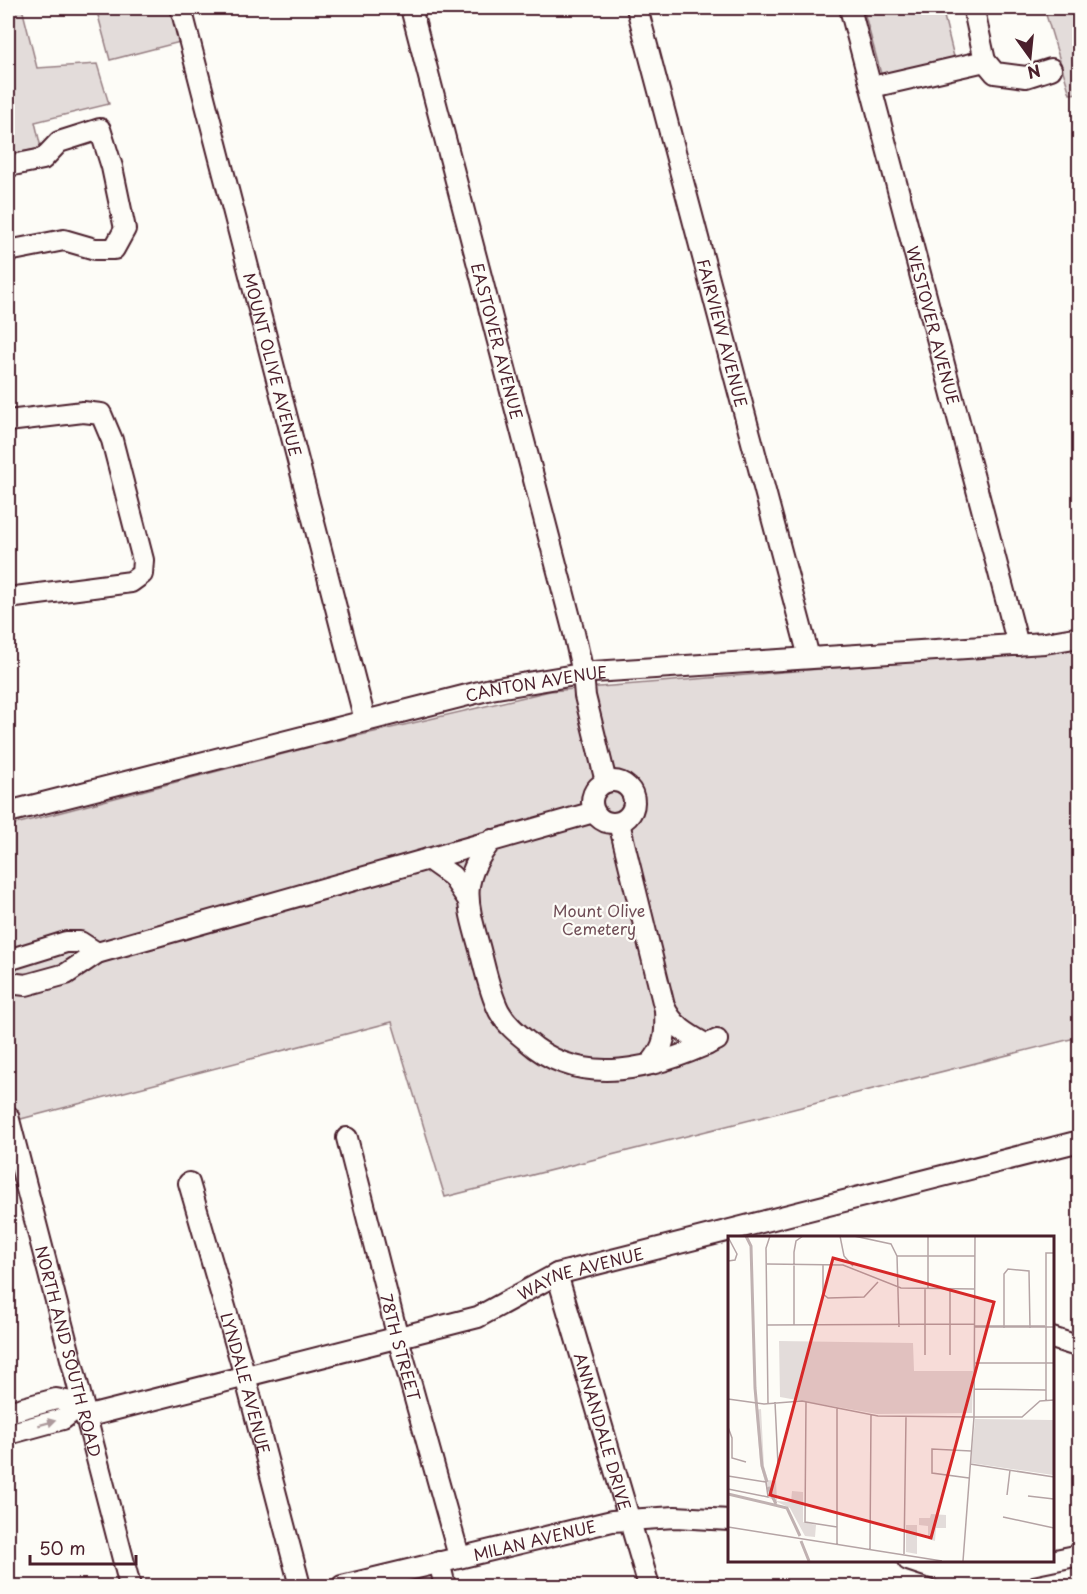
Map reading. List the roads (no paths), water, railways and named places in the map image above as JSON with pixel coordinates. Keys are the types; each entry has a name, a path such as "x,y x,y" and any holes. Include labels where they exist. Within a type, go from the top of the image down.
{"street":[{"name":"MOUNT OLIVE AVENUE","path":"181,8 365,720"},
{"name":"EASTOVER AVENUE","path":"411,8 583,673 585,696 606,782"},
{"name":"FAIRVIEW AVENUE","path":"637,8 809,657"},
{"name":"WESTOVER AVENUE","path":"850,8 1018,645"},
{"path":"975,15 977,63"},
{"path":"872,87 977,63 995,73 1026,77 1051,69"},
{"path":"8,166 43,159 59,142 100,129 112,167 125,229 114,249 94,249 64,240 8,251"},
{"path":"8,421 83,412 101,414 112,440 143,560 142,574 131,582 8,598"},
{"name":"CANTON AVENUE","path":"8,812 490,689 583,673 1018,645 1080,637"},
{"path":"606,782 621,782 634,797 633,810 619,823 604,822 594,812 592,798 595,791 606,782"},
{"path":"8,983 26,985 66,974 97,953 594,812"},
{"path":"492,840 475,864 468,883 467,898 492,995 500,1013 511,1028 538,1051 555,1061 578,1068 620,1070 650,1064 712,1043 678,1026 669,1018 664,1006 619,823"},
{"path":"428,859 452,876 467,898"},
{"path":"8,960 66,942 80,942 97,953"},
{"path":"650,1064 661,1052 666,1040 664,1006"},
{"name":"NORTH AND SOUTH ROAD","path":"8,1116 15,1178 83,1411 130,1587"},
{"name":"78TH STREET","path":"347,1138 398,1338 459,1556"},
{"name":"WAYNE AVENUE","path":"8,1434 83,1411 245,1376 478,1317 558,1274 1080,1141"},
{"name":"LYNDALE AVENUE","path":"189,1182 245,1376 300,1587"},
{"name":"ANNANDALE DRIVE","path":"558,1274 649,1587"},
{"path":"1054,1338 1080,1347"},
{"name":"WAYNE AVENUE","path":"8,1412 56,1399 83,1411"},
{"name":"MILAN AVENUE","path":"342,1587 459,1556 612,1521 675,1517 728,1520"},
{"path":"1054,1560 1080,1555"},
{"path":"911,1561 947,1573 965,1587"},
{"path":"947,1573 1023,1567 1052,1561"},
{"path":"439,1562 446,1587"},
{"path":"1016,1587 1023,1567"}],"park label":[{"name":"Mount Olive Cemetery","path":"599,919"}]}
